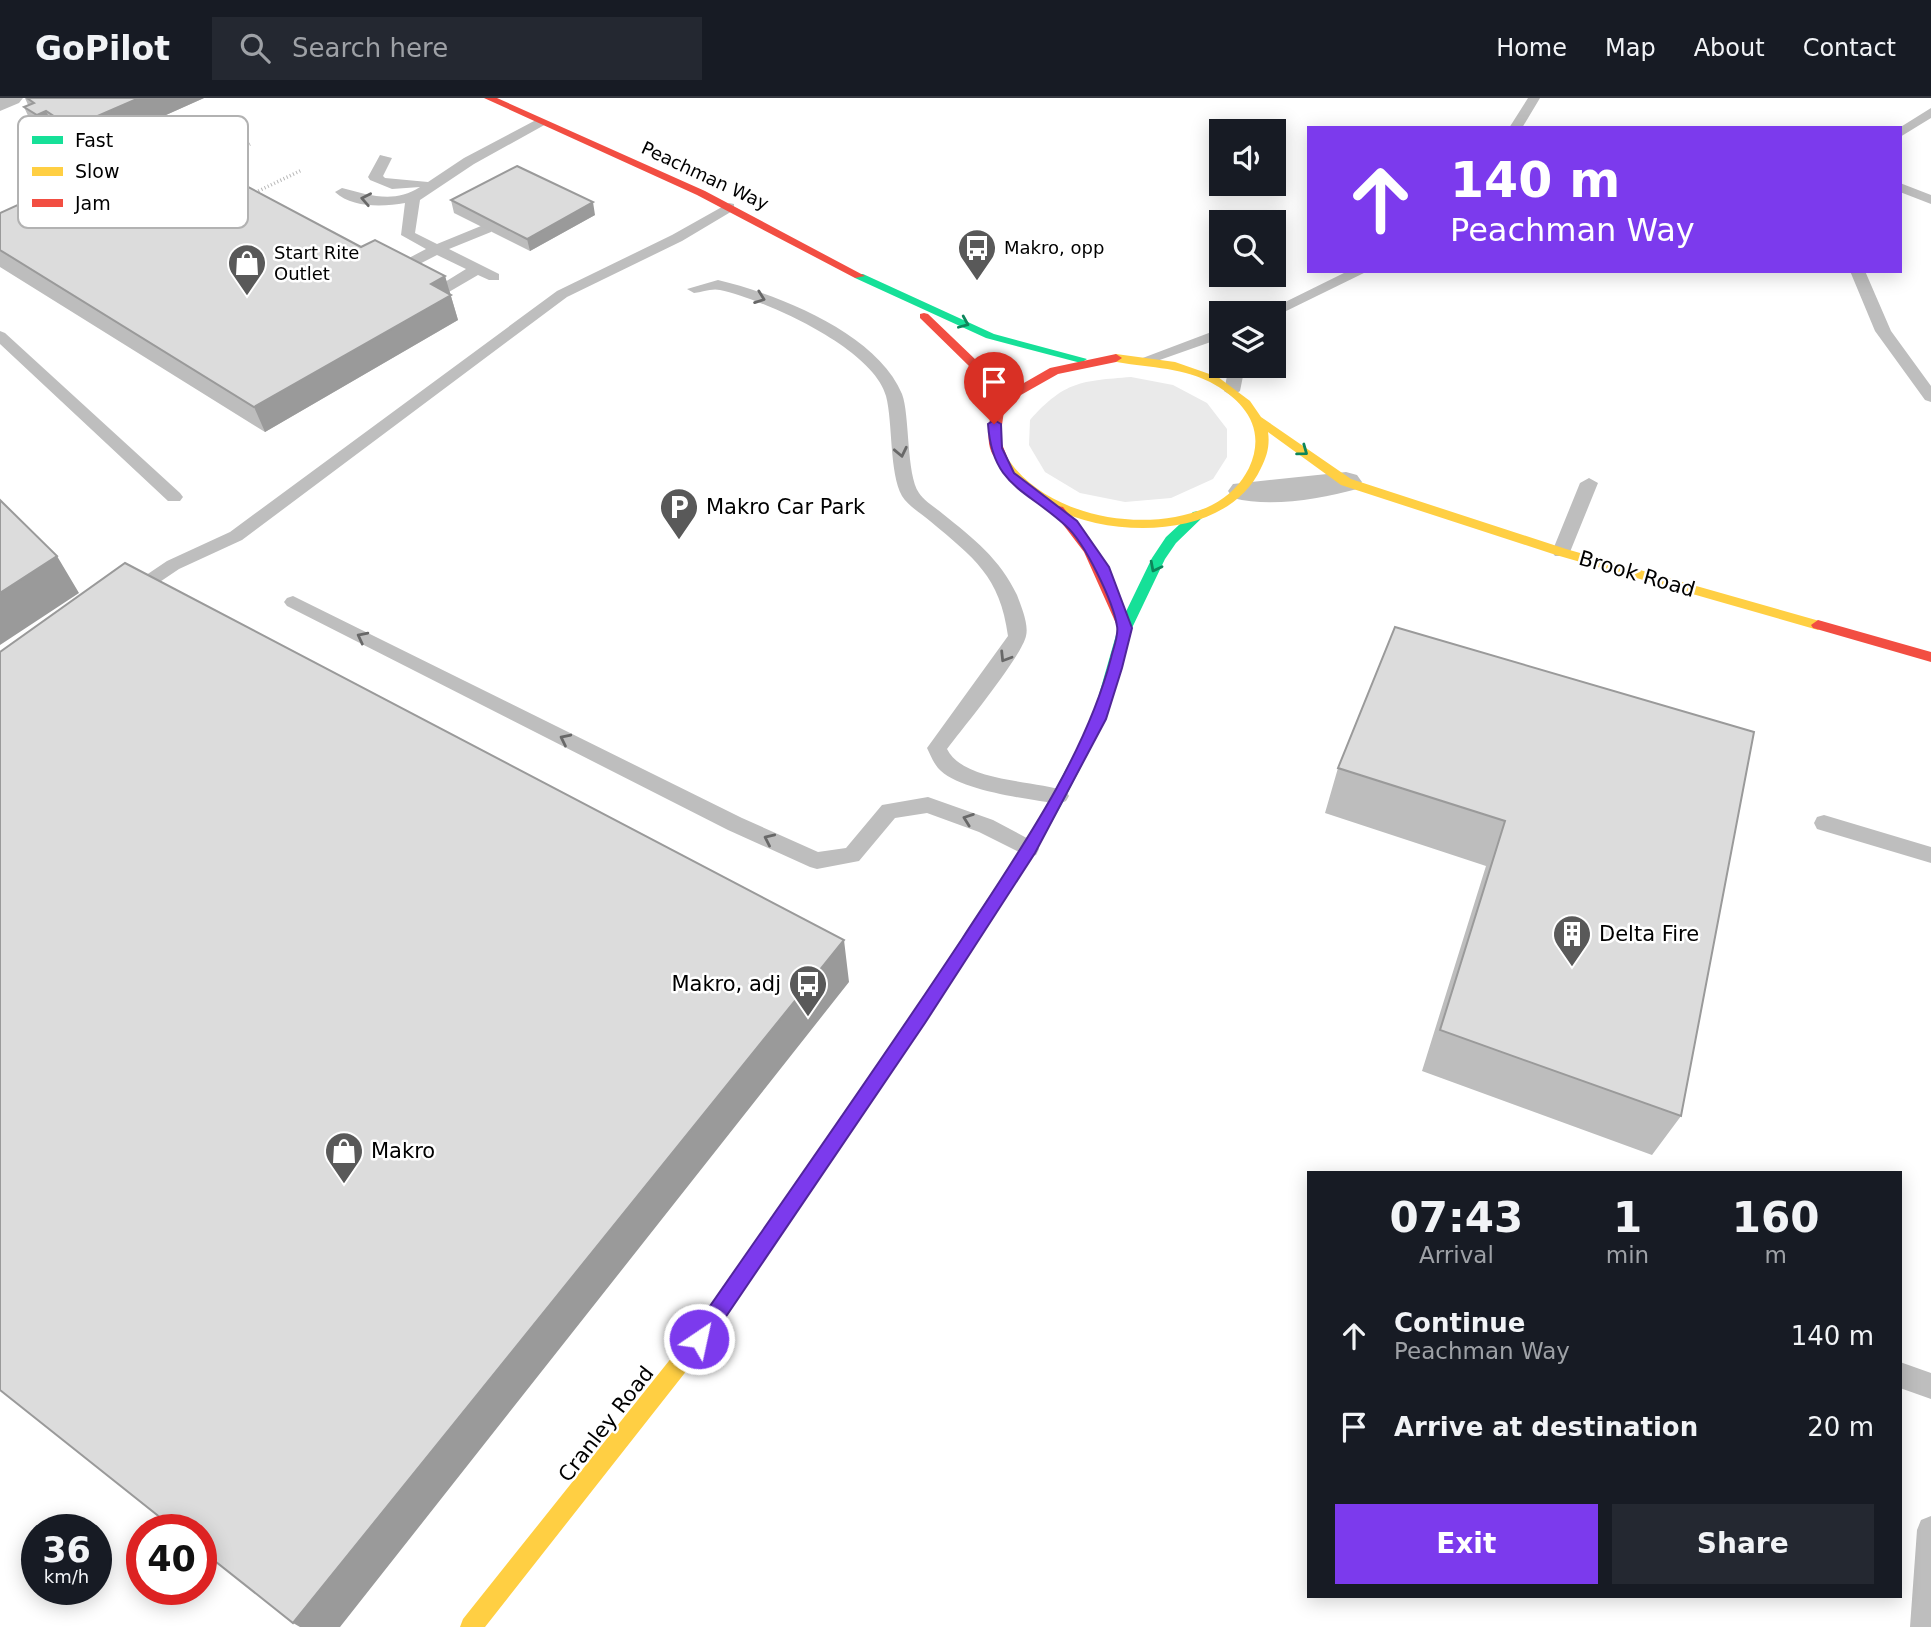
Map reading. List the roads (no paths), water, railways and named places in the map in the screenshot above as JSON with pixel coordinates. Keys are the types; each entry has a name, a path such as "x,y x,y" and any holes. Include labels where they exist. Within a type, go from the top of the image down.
{"street":[{"path":"0,104 11,98"},
{"name":"Peachman Way","path":"489,98 729,207 901,297 1017,347 1084,360 1149,359 1193,371 1232,391 1259,420"},
{"name":"Peachman Way","path":"901,297 947,335 973,364 999,402 1035,377 1084,360"},
{"path":"999,402 994,436 1001,462 1020,486 1058,510 1073,524 1102,567 1125,628"},
{"path":"1058,510 1096,521 1148,524 1198,515 1244,491 1256,475 1263,457 1264,439 1259,420"},
{"name":"Brook Road","path":"1259,420 1346,482 1561,552 1931,657"},
{"name":"Brook Road","path":"1244,491 1293,490 1346,482"},
{"name":"Cranley Road","path":"471,1627 699,1339 919,1018 1029,849 1059,796 1099,719 1125,628 1159,558 1171,540 1198,515"}],"lane":[{"path":"1516,126 1534,98"},
{"path":"1902,132 1931,112"},
{"path":"342,192 363,200 387,202 413,198 434,181 541,123"},
{"path":"385,158 377,167 375,177 383,184 394,186 434,181"},
{"path":"1902,188 1931,200"},
{"path":"413,198 408,235 494,277"},
{"path":"113,605 173,565 236,536 562,294 677,238 729,207"},
{"path":"395,271 437,249 486,229"},
{"path":"436,271 457,259"},
{"path":"437,293 477,269"},
{"path":"1286,306 1357,273"},
{"path":"1858,273 1883,331 1931,397"},
{"path":"694,289 718,284 780,305 846,340 873,363 894,395 897,431 910,495 948,530 982,556 1000,578 1013,607 1017,636 1002,663 937,748 945,764 978,778 1009,788 1059,796"},
{"path":"0,336 174,497"},
{"path":"1149,359 1209,338"},
{"path":"1232,391 1235,378"},
{"path":"1561,552 1589,483"},
{"path":"293,602 724,818 817,861 852,855 889,811 928,805 986,826 1029,849"},
{"path":"1824,823 1931,855"},
{"path":"1902,1376 1931,1386"},
{"path":"1925,1627 1931,1530"}],"place":[{"name":"Makro, opp","path":"977,282"},
{"name":"Start Rite Outlet","path":"247,297"},
{"name":"Makro Car Park","path":"679,541"},
{"name":"Delta Fire","path":"1572,968"},
{"name":"Makro, adj","path":"808,1018"},
{"name":"Makro","path":"344,1185"}]}
